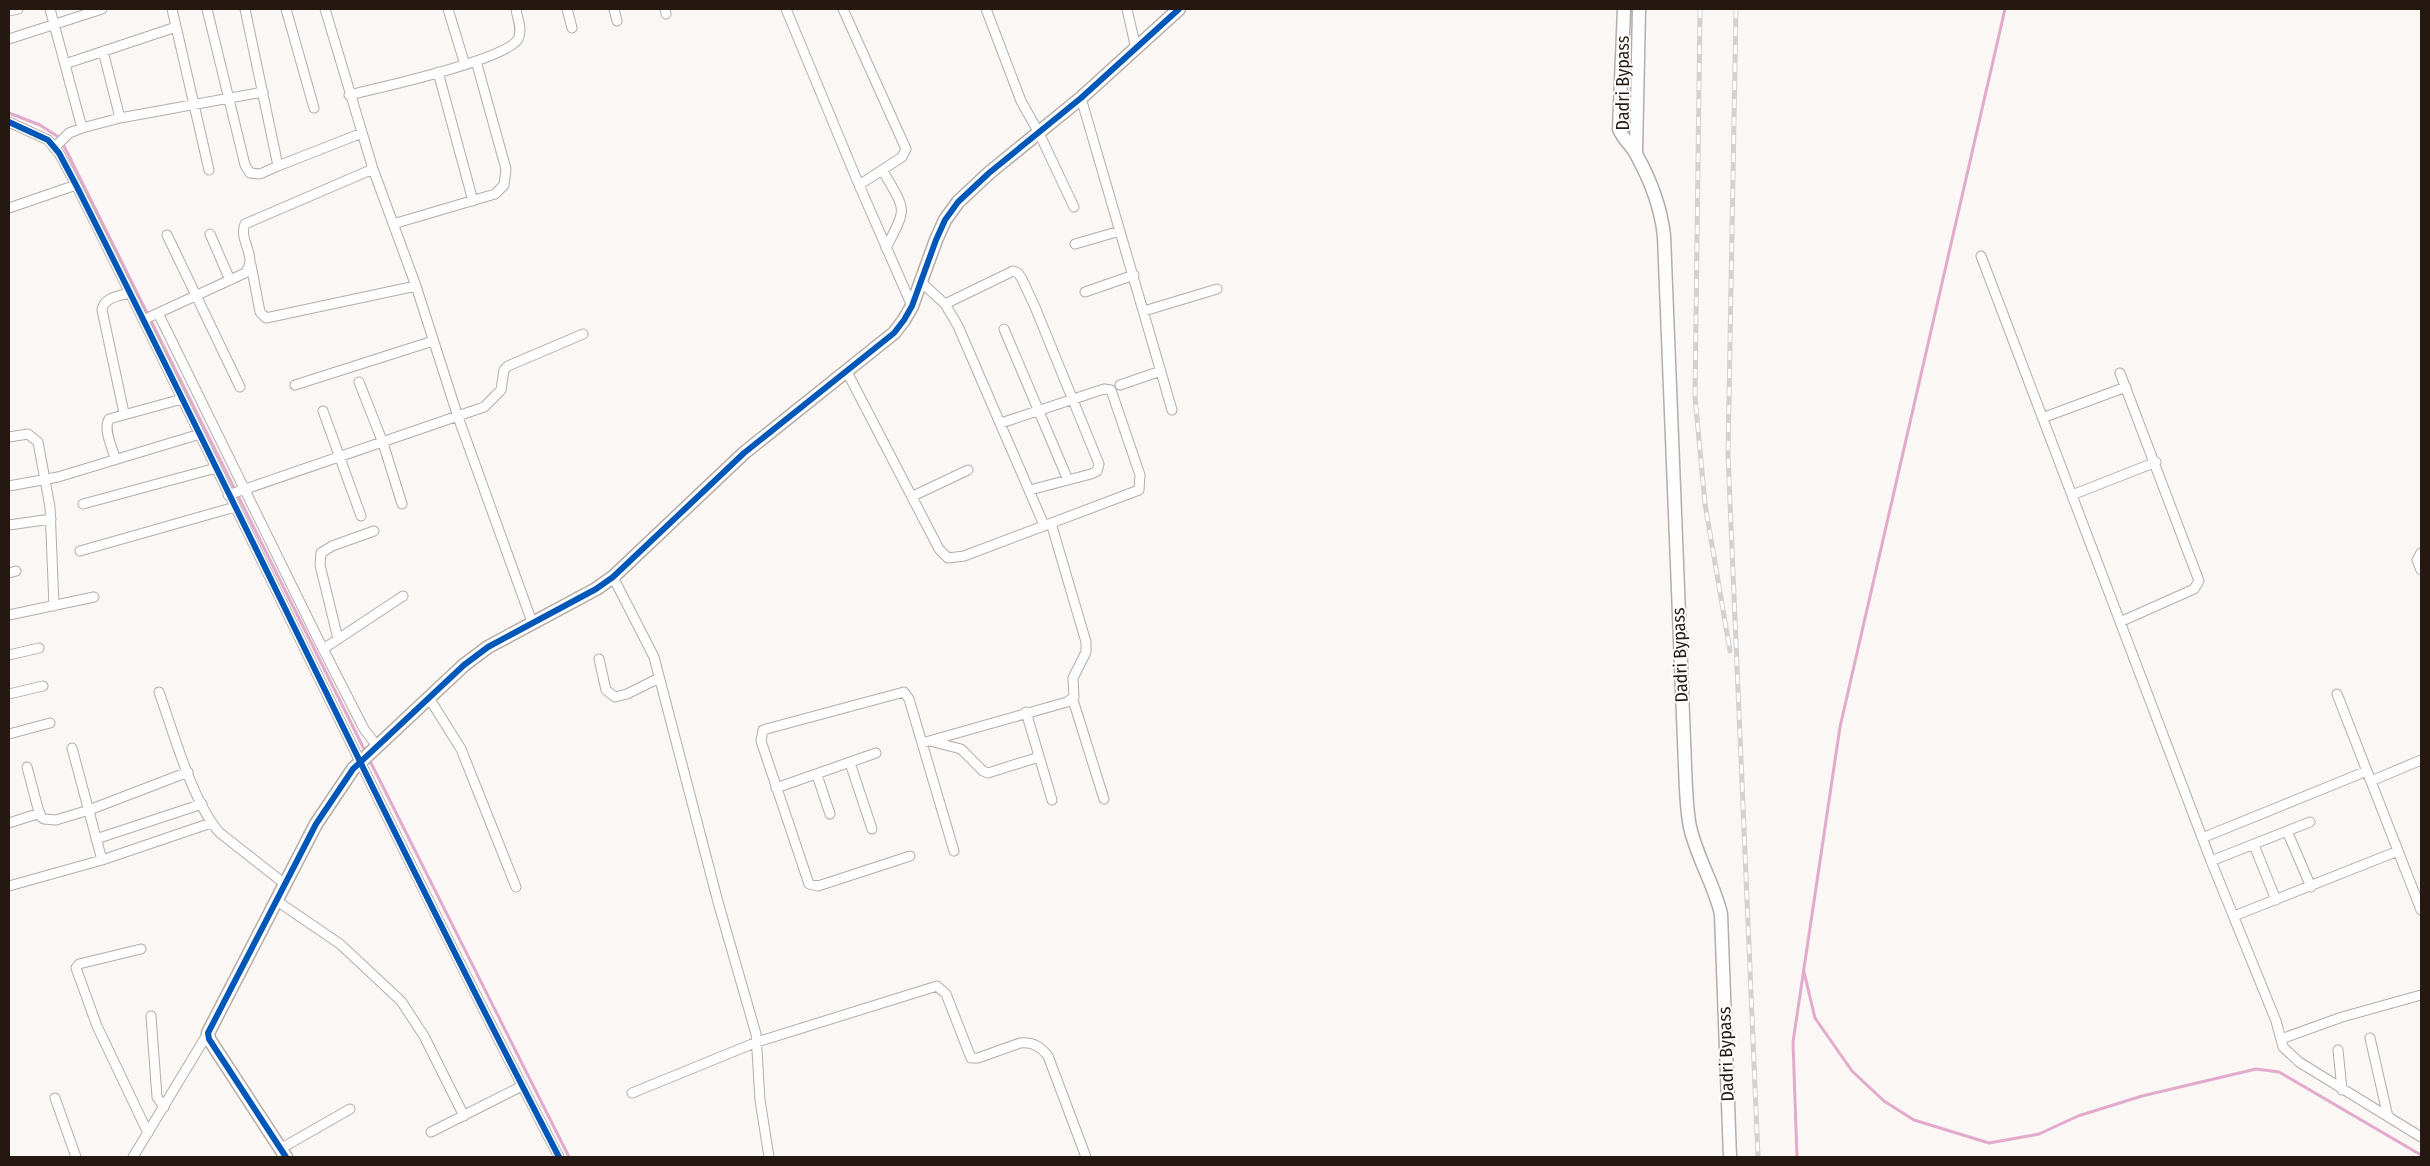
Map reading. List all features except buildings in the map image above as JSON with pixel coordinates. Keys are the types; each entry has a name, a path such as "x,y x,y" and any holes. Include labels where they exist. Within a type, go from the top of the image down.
{"street":[{"path":"9,11 18,9"},
{"path":"50,9 82,128"},
{"path":"9,39 102,9"},
{"path":"172,9 209,170"},
{"path":"207,9 247,170 255,174 362,134"},
{"path":"245,9 278,166"},
{"path":"286,9 314,108"},
{"path":"325,9 349,95 373,169 416,286 458,417 532,622"},
{"path":"448,9 465,64"},
{"path":"349,95 476,61 508,47 518,39 520,26 516,9"},
{"path":"567,9 572,28"},
{"path":"614,9 617,21"},
{"path":"786,9 859,185 912,306"},
{"path":"843,9 905,145 902,157 859,185"},
{"path":"986,9 1021,101 1039,133 1074,207"},
{"path":"1127,9 1136,49"},
{"path":"138,1155 148,1133 208,1033 316,824 336,792 369,754 464,666 488,647 596,589 613,577 671,520 744,453 894,333 912,306 945,220 958,202 989,173 1081,98 1179,9"},
{"name":"Dadri Bypass","path":"1624,9 1620,128 1623,140 1636,153 1657,202 1664,236 1684,766 1690,826 1696,848 1714,890 1721,914 1730,1157"},
{"name":"Dadri Bypass","path":"1636,153 1639,9"},
{"path":"65,64 176,27"},
{"path":"103,52 120,118"},
{"path":"393,224 473,201 494,194 501,189 506,179 496,132 476,61"},
{"path":"438,72 473,201"},
{"path":"56,146 65,136 82,128 120,118 263,92"},
{"path":"1081,98 1172,410"},
{"path":"9,122 48,140 56,146 130,293 150,317 236,492 323,649 364,729 369,754"},
{"path":"373,169 245,224 244,232 260,312 266,318 416,286"},
{"path":"883,171 903,209 901,218 886,248"},
{"path":"9,208 76,185"},
{"path":"1076,244 1120,231"},
{"path":"210,234 230,280"},
{"path":"167,235 240,387"},
{"path":"1981,256 2120,622 2150,694 2202,838 2288,1054 2342,1090 2421,1137"},
{"path":"150,317 245,273 250,265"},
{"path":"945,304 1012,271 1018,273 1035,307 1100,464 1096,471 1030,490"},
{"path":"1085,292 1134,275"},
{"path":"920,282 945,304 958,326 1030,490 1047,524 1086,647 1074,676 1074,697 1072,700 1104,799"},
{"path":"1144,311 1217,289"},
{"path":"124,414 102,305 108,300 130,293"},
{"path":"150,317 182,399 216,468 236,492 235,507 307,650 369,754 522,1086 559,1157"},
{"path":"1004,329 1068,480"},
{"path":"236,492 484,408 491,403 503,386 504,370 508,366 583,334"},
{"path":"296,385 434,341"},
{"path":"1120,385 1161,371"},
{"path":"847,372 939,549 951,559 1135,493 1140,486 1138,467 1111,390 1104,389 1001,423"},
{"path":"2120,373 2156,462 2199,581 2194,589 2120,622"},
{"path":"359,382 383,443 402,504"},
{"path":"2042,418 2126,387"},
{"path":"115,458 107,423 109,418 182,399"},
{"path":"323,411 361,516"},
{"path":"9,438 28,434 38,442 46,480 51,519 54,606"},
{"path":"9,486 46,480 200,434"},
{"path":"2072,495 2156,462"},
{"path":"83,504 216,468"},
{"path":"913,496 968,470"},
{"path":"80,551 235,507"},
{"path":"9,525 51,519"},
{"path":"338,639 320,564 321,553 332,546 374,532"},
{"path":"2421,553 2417,560 2421,570"},
{"path":"613,577 654,657 757,1042 760,1100 770,1157"},
{"path":"323,649 404,596"},
{"path":"9,615 94,597"},
{"path":"9,655 39,648"},
{"path":"599,659 606,690 615,697 627,694 659,678"},
{"path":"9,694 43,686"},
{"path":"910,856 813,886 806,880 761,741 760,734 763,730 900,691 906,694 924,742 954,851"},
{"path":"159,692 188,772 211,823 220,833 285,884"},
{"path":"2337,694 2421,910"},
{"path":"429,698 460,749 516,887"},
{"path":"924,742 1072,700"},
{"path":"1026,712 1052,800"},
{"path":"9,734 50,723"},
{"path":"924,742 947,744 961,749 983,771 988,773 1039,758"},
{"path":"72,748 102,860"},
{"path":"776,788 876,754"},
{"path":"2371,781 2421,760"},
{"path":"850,763 872,829"},
{"path":"27,767 40,814 44,819 50,820 88,810 188,772"},
{"path":"2202,838 2367,772"},
{"path":"817,775 830,814"},
{"path":"96,839 202,804"},
{"path":"9,823 40,814"},
{"path":"2211,861 2310,822"},
{"path":"9,886 102,860 211,823"},
{"path":"2287,831 2311,887"},
{"path":"2254,845 2276,900"},
{"path":"2234,916 2398,851"},
{"path":"277,901 340,944 401,1001 424,1036 464,1116"},
{"path":"141,949 79,964 76,968 97,1026 148,1133"},
{"path":"632,1093 757,1042 937,986 946,994 971,1058 978,1058 1028,1042 1038,1046 1048,1056 1086,1157"},
{"path":"2281,1039 2342,1017 2421,994"},
{"path":"151,1016 157,1097 164,1107"},
{"path":"208,1033 209,1039 283,1153 350,1110"},
{"path":"2370,1038 2388,1117"},
{"path":"2338,1050 2342,1090"},
{"path":"431,1132 522,1086"},
{"path":"55,1098 76,1157"}],"waterway":[{"path":"1797,1157 1793,1042 1840,727 2005,9"},
{"path":"9,113 40,125 60,138 366,753"},
{"path":"369,759 569,1157"},
{"path":"1804,972 1815,1018 1852,1071 1884,1101 1914,1120 1989,1143 2039,1134 2078,1116 2142,1096 2256,1069 2279,1072 2421,1155"}],"railway":[{"path":"1700,9 1695,397 1705,504 1730,651"},
{"path":"1736,9 1728,455 1758,1157"}],"cycle path":[{"path":"286,1157 209,1039 208,1033 316,824 353,769 464,665 488,647 596,589 613,577 744,453 894,333 912,306 936,240 945,220 958,202 989,173 1081,98 1179,9"},
{"path":"9,122 48,140 59,153 137,306 436,915 559,1157"}]}
